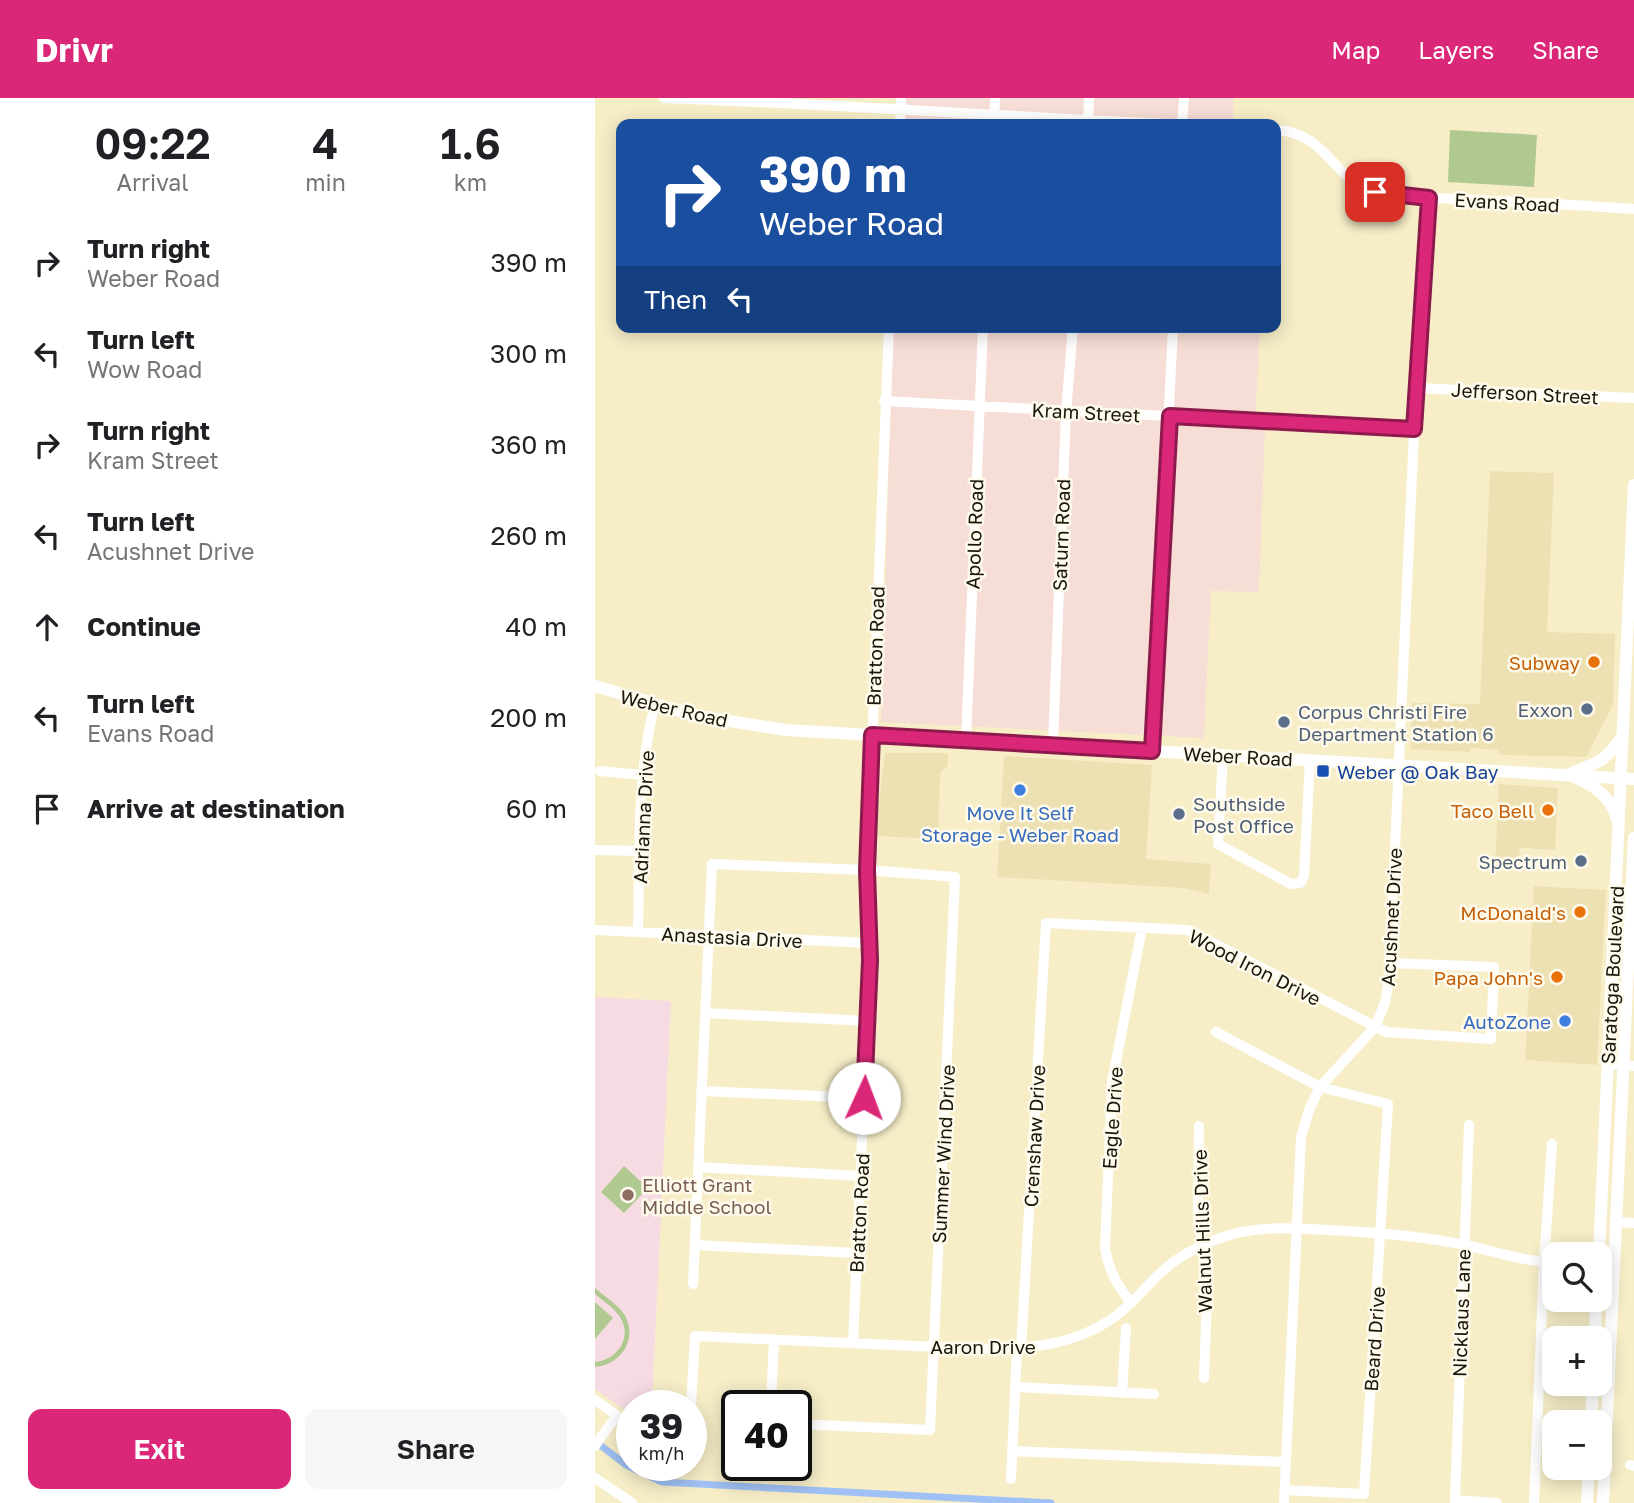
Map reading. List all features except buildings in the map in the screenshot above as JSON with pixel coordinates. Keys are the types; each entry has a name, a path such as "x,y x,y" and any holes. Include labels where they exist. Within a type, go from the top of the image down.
{"main road":[{"name":"Saratoga Boulevard","path":"1600,1242 1619,825 1627,778 1623,735 1634,485"},
{"name":"Weber Road","path":"595,687 698,716 786,730 1627,778"},
{"path":"1568,775 1602,761 1610,755 1623,735"},
{"path":"1568,775 1602,793 1615,812 1619,825"},
{"name":"Saratoga Boulevard","path":"1603,1503 1616,1222 1629,1065 1634,838"},
{"path":"1587,1503 1588,1480"}],"street":[{"path":"664,98 847,105 985,119"},
{"path":"900,119 901,98"},
{"path":"995,98 995,119"},
{"path":"1088,119 1089,98"},
{"path":"1182,119 1184,98"},
{"name":"Evans Road","path":"1281,131 1293,132 1309,139 1348,175 1375,192 1429,198 1634,209"},
{"name":"Acushnet Drive","path":"1285,1503 1301,1137 1309,1110 1320,1087 1375,1027 1385,1003 1390,963 1416,388 1429,198"},
{"name":"Bratton Road","path":"853,1343 870,943 867,870 888,333"},
{"name":"Apollo Road","path":"967,741 983,333"},
{"name":"Saturn Road","path":"1053,744 1066,412 1073,333"},
{"path":"1152,751 1174,333"},
{"name":"Jefferson Street","path":"1416,388 1634,398"},
{"name":"Kram Street","path":"884,401 1414,429"},
{"name":"Adrianna Drive","path":"638,932 643,775 648,729 655,704"},
{"path":"1223,756 1218,844 1291,884 1300,883 1304,876 1310,760"},
{"path":"600,771 643,775"},
{"path":"596,850 640,851"},
{"path":"693,1284 712,864 867,870"},
{"name":"Summer Wind Drive","path":"812,1425 930,1430 955,877 867,870"},
{"name":"Wood Iron Drive","path":"1047,923 1188,930 1375,1027 1394,1034 1490,1039 1494,967 1390,963"},
{"name":"Crenshaw Drive","path":"1011,1479 1047,923"},
{"name":"Eagle Drive","path":"1131,1303 1115,1282 1105,1248 1112,1082 1142,928"},
{"name":"Anastasia Drive","path":"595,930 870,943"},
{"path":"705,1013 867,1021"},
{"path":"1216,1032 1320,1087"},
{"path":"1608,1064 1629,1065"},
{"name":"Beard Drive","path":"1285,1490 1364,1494 1388,1104 1320,1087"},
{"path":"701,1091 864,1098"},
{"name":"Nicklaus Lane","path":"1469,1125 1455,1500 1497,1503"},
{"name":"Walnut Hills Drive","path":"1199,1126 1198,1219 1208,1270 1204,1378"},
{"path":"1550,1242 1552,1144"},
{"path":"698,1167 860,1176"},
{"path":"1616,1222 1634,1223"},
{"name":"Aaron Drive","path":"692,1390 695,1336 1019,1349 1054,1344 1091,1331 1113,1318 1166,1267 1203,1246 1252,1230 1296,1228 1381,1232 1542,1261"},
{"path":"695,1245 856,1253"},
{"path":"1534,1503 1546,1312"},
{"path":"1122,1393 1126,1328"},
{"path":"772,1390 774,1339"},
{"path":"1016,1387 1154,1394"},
{"path":"595,1400 616,1415"},
{"path":"595,1446 616,1417"},
{"path":"1012,1451 1286,1462"},
{"path":"595,1479 632,1503"}],"shaded area":[{"path":"906,98 1234,98 1233,119 904,119"},
{"path":"893,333 1260,333 1255,425 1265,426 1259,592 1211,591 1204,738 881,722"},
{"path":"1490,471 1554,473 1547,632 1615,634 1613,705 1586,757 1500,755 1498,750 1471,748 1470,752 1411,749 1412,703 1480,704"},
{"path":"885,753 948,753 948,765 940,773 938,839 875,836"},
{"path":"1004,756 1152,765 1146,859 1211,864 1209,894 1184,888 997,877"},
{"path":"1499,784 1558,788 1555,850 1520,848 1518,868 1495,867"},
{"path":"1534,886 1606,890 1597,1065 1525,1060"},
{"name":"Elliott Grant Middle School","path":"595,997 671,1001 653,1390 616,1390 616,1404 595,1389"}],"green space":[{"path":"1450,130 1537,135 1534,187 1448,182"},
{"path":"624,1166 648,1188 624,1213 601,1192"},
{"path":"595,1288 624,1314 629,1332 625,1349 620,1356 595,1367 595,1362 610,1357 621,1347 625,1333 620,1317 595,1294"},
{"path":"595,1302 613,1318 595,1339"}],"waterway":[{"path":"595,1441 626,1465 662,1482 1051,1503"}],"place":[{"name":"Subway","path":"1594,662"},
{"name":"Exxon","path":"1587,709"},
{"name":"Corpus Christi Fire Department Station 6","path":"1284,722"},
{"name":"Weber @ Oak Bay","path":"1323,771"},
{"name":"Move It Self Storage - Weber Road","path":"1020,790"},
{"name":"Taco Bell","path":"1548,810"},
{"name":"Southside Post Office","path":"1179,814"},
{"name":"Spectrum","path":"1581,861"},
{"name":"McDonald's","path":"1580,912"},
{"name":"Papa John's","path":"1557,977"},
{"name":"AutoZone","path":"1565,1021"},
{"name":"Elliott Grant Middle School","path":"628,1195"}],"route":[{"path":"864,1098 870,960 867,870 872,735 1152,751 1170,416 1414,429 1429,198 1375,192"}]}
